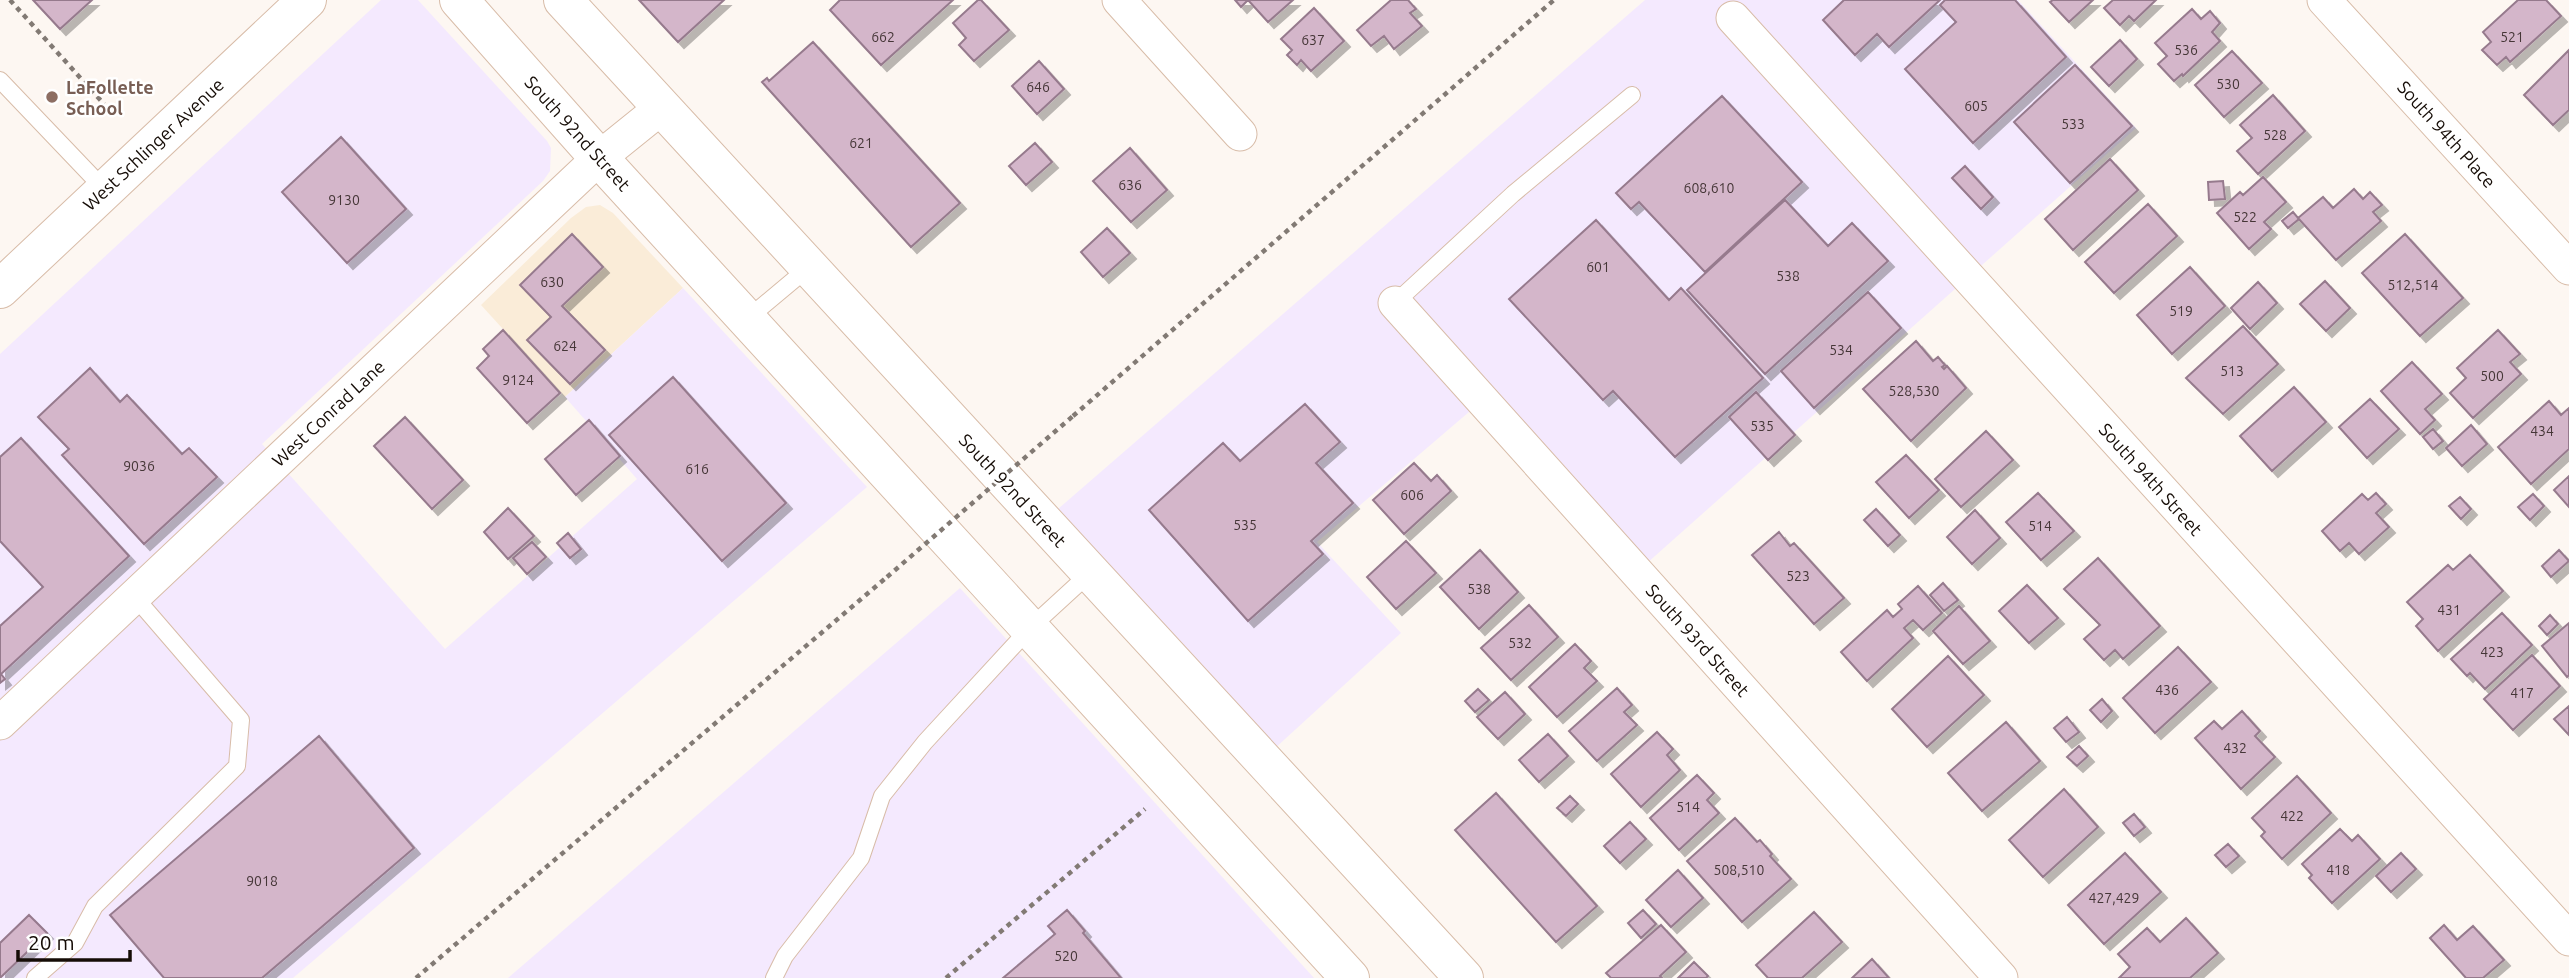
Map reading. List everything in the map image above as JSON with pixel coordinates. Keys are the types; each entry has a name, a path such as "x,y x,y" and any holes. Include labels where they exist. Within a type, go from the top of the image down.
{"street":[{"name":"West Schlinger Avenue","path":"0,289 307,0"},
{"name":"South 92nd Street","path":"459,0 599,158 1350,978"},
{"name":"South 92nd Street","path":"563,0 1464,978"},
{"path":"1119,0 1240,134"},
{"name":"South 94th Place","path":"2324,0 2569,268"},
{"name":"South 94th Street","path":"1732,18 2569,939"},
{"name":"West Conrad Lane","path":"0,723 599,158 661,108"},
{"name":"South 93rd Street","path":"1395,303 2001,978"}],"lane":[{"path":"0,80 105,190"},
{"path":"1395,303 1513,194 1632,95"},
{"path":"747,319 808,268"},
{"path":"774,978 785,956 861,858 882,796 925,742 1030,628 1090,573"},
{"path":"35,978 75,943 94,906 237,766 241,720 134,596"}],"path":[{"path":"10,0 104,104"},
{"path":"416,978 887,577 1554,0"},
{"path":"946,978 1145,809"}],"shaded area":[{"path":"381,0 418,0 547,141 551,148 550,171 543,181 262,444 445,649 637,479 565,397 683,288 867,487 293,978 0,978 0,354"},
{"path":"1645,0 2018,0 2136,128 1637,572 1483,400 1317,542 1401,633 1262,760 1043,522"},
{"path":"600,205 613,213 683,288 565,397 481,305 571,218 586,207"},
{"path":"960,588 1314,978 508,978"}],"building":[{"path":"33,0 92,0 60,29"},
{"path":"639,0 724,0 678,42"},
{"path":"840,0 953,0 881,65 830,10"},
{"path":"978,0 1009,30 974,61 959,45 966,38 953,23"},
{"path":"1235,0 1248,0 1241,7"},
{"path":"1248,0 1293,0 1268,22"},
{"path":"1391,0 1408,0 1416,9 1410,13 1422,26 1394,49 1384,36 1371,46 1357,30"},
{"path":"1844,0 1940,0 1889,47 1877,34 1855,55 1823,20"},
{"path":"1945,0 2015,0 2066,57 1973,143 1905,69 1956,22 1940,5"},
{"path":"2093,0 2069,22 2050,2"},
{"path":"2113,0 2156,0 2134,21 2129,16 2120,25 2104,8"},
{"path":"2518,0 2546,0 2561,16 2510,62 2506,57 2497,65 2482,50 2491,42 2483,32"},
{"path":"1314,8 1344,41 1311,71 1301,60 1297,65 1287,55 1292,50 1281,39"},
{"path":"2192,9 2201,19 2210,11 2220,23 2212,32 2220,41 2183,76 2182,74 2174,81 2158,64 2167,56 2155,43"},
{"path":"2120,40 2137,59 2109,86 2091,67"},
{"path":"813,42 960,203 911,247 762,82 767,78 769,81"},
{"path":"2569,50 2569,110 2553,125 2524,95"},
{"path":"2232,51 2262,83 2224,117 2195,85"},
{"path":"1039,61 1064,89 1037,114 1012,86"},
{"path":"2075,65 2132,126 2070,183 2014,122"},
{"path":"2273,95 2305,131 2258,174 2237,151 2252,138 2240,125"},
{"path":"1722,96 1802,182 1705,272 1639,202 1631,209 1616,193"},
{"path":"341,137 406,209 347,263 282,192"},
{"path":"1035,143 1052,162 1026,185 1009,166"},
{"path":"1130,148 1167,190 1131,222 1093,181"},
{"path":"2110,159 2138,190 2073,250 2045,219"},
{"path":"1965,166 1993,197 1981,209 1952,178"},
{"path":"2263,177 2286,202 2264,222 2271,229 2249,249 2217,213 2240,192 2243,195"},
{"path":"2223,181 2225,199 2209,200 2208,182"},
{"path":"2354,189 2363,199 2370,192 2382,205 2373,212 2381,221 2336,260 2298,218 2323,197 2333,208"},
{"path":"1785,200 1828,246 1852,223 1888,261 1765,374 1687,290"},
{"path":"2148,204 2177,236 2114,293 2085,262"},
{"path":"2293,212 2299,219 2288,228 2282,221"},
{"path":"1596,220 1669,300 1681,288 1763,378 1675,457 1613,391 1603,400 1509,299"},
{"path":"1107,228 1130,253 1103,277 1081,252"},
{"path":"572,234 603,267 562,306 605,350 570,384 527,340 551,317 520,285"},
{"path":"2405,234 2463,298 2420,336 2362,273"},
{"path":"2190,267 2225,306 2172,354 2137,315"},
{"path":"2325,281 2350,308 2326,331 2300,304"},
{"path":"2258,282 2277,303 2250,329 2231,308"},
{"path":"1868,292 1901,328 1814,408 1781,371"},
{"path":"2243,326 2278,364 2223,414 2186,378"},
{"path":"503,330 560,393 527,423 477,368 489,356 483,349"},
{"path":"2498,330 2520,354 2510,362 2521,374 2473,418 2450,393 2466,378 2457,368"},
{"path":"1916,341 1933,361 1938,357 1945,365 1942,367 1944,369 1947,366 1966,388 1911,441 1863,389"},
{"path":"2412,362 2442,394 2425,409 2435,420 2420,434 2381,391"},
{"path":"90,368 120,402 127,395 182,454 189,448 217,477 144,544 62,455 69,449 38,417"},
{"path":"673,377 786,503 722,561 609,435"},
{"path":"2294,387 2326,422 2272,471 2240,436"},
{"path":"1756,392 1795,435 1768,460 1729,417"},
{"path":"2370,399 2399,429 2367,458 2339,427"},
{"path":"2549,401 2561,415 2569,408 2569,449 2531,484 2498,447"},
{"path":"1305,404 1340,442 1316,463 1353,503 1311,541 1323,554 1248,621 1149,510 1223,443 1240,461"},
{"path":"405,417 463,480 432,509 374,446"},
{"path":"589,420 620,456 576,495 545,459"},
{"path":"2471,425 2487,444 2462,466 2446,448"},
{"path":"2433,429 2443,441 2433,449 2423,437"},
{"path":"1986,431 2013,460 1961,507 1935,479"},
{"path":"21,438 129,556 1,674 5,679 0,683 0,626 43,587 0,541 0,457"},
{"path":"1906,455 1939,490 1909,518 1876,482"},
{"path":"1414,463 1431,481 1437,475 1451,491 1404,534 1373,500"},
{"path":"2569,476 2569,507 2554,490"},
{"path":"2038,493 2074,531 2041,560 2006,522"},
{"path":"2376,493 2386,504 2376,513 2389,527 2359,554 2349,543 2340,551 2322,531 2362,494 2368,500"},
{"path":"2533,494 2544,506 2530,520 2518,507"},
{"path":"2460,497 2471,509 2461,519 2449,506"},
{"path":"508,508 534,536 508,559 484,532"},
{"path":"1876,509 1900,535 1888,546 1864,520"},
{"path":"1975,510 2000,538 1972,564 1947,537"},
{"path":"1779,532 1790,546 1794,543 1844,598 1814,624 1752,555"},
{"path":"568,533 581,549 570,558 557,543"},
{"path":"1406,541 1436,573 1396,609 1367,577"},
{"path":"532,542 546,557 527,574 513,558"},
{"path":"1480,550 1518,592 1479,629 1440,587"},
{"path":"2559,550 2569,561 2551,577 2542,566"},
{"path":"2470,555 2503,591 2438,651 2416,626 2423,619 2407,602 2448,565 2453,570"},
{"path":"2098,558 2160,626 2123,659 2115,650 2104,660 2084,639 2100,625 2064,589"},
{"path":"1943,583 1958,600 1944,611 1930,595"},
{"path":"2027,585 2058,618 2029,643 1999,611"},
{"path":"1918,586 1942,613 1923,630 1913,620 1904,628 1913,638 1867,681 1841,652 1887,610 1893,617 1902,609 1898,604"},
{"path":"1529,605 1558,637 1511,680 1481,648"},
{"path":"1959,606 1990,641 1963,664 1933,631"},
{"path":"2502,613 2532,645 2485,689 2470,673 2467,676 2451,659"},
{"path":"2550,615 2558,624 2547,635 2539,626"},
{"path":"2569,623 2569,675 2567,677 2542,646"},
{"path":"1575,644 1591,661 1584,668 1597,681 1557,717 1529,687"},
{"path":"2178,647 2211,682 2155,733 2123,698"},
{"path":"2532,655 2560,686 2513,730 2484,699"},
{"path":"1948,656 1984,695 1927,747 1892,709"},
{"path":"1617,688 1632,705 1624,712 1637,725 1597,761 1569,731"},
{"path":"1478,689 1489,700 1475,712 1465,701"},
{"path":"1505,692 1525,714 1498,739 1477,717"},
{"path":"2102,699 2112,711 2101,722 2090,710"},
{"path":"2569,706 2569,735 2554,719"},
{"path":"2242,711 2260,731 2255,736 2275,757 2241,789 2195,738 2214,721 2222,729"},
{"path":"2067,717 2079,732 2066,742 2054,728"},
{"path":"2006,722 2040,761 1982,811 1948,773"},
{"path":"1657,732 1673,749 1667,755 1680,770 1641,807 1611,774"},
{"path":"1548,734 1568,756 1539,782 1519,760"},
{"path":"319,736 414,848 262,978 164,978 110,915"},
{"path":"2079,746 2088,756 2077,766 2067,757"},
{"path":"1697,775 1714,793 1707,800 1719,813 1679,850 1650,818"},
{"path":"2297,776 2331,813 2282,859 2261,836 2265,832 2252,818"},
{"path":"2064,789 2098,827 2043,877 2009,840"},
{"path":"1496,793 1597,906 1556,942 1455,830"},
{"path":"1570,796 1578,804 1566,816 1557,808"},
{"path":"2134,814 2145,827 2134,836 2123,823"},
{"path":"1735,818 1757,842 1760,840 1772,854 1770,856 1791,879 1742,922 1687,861"},
{"path":"1630,822 1646,839 1620,863 1604,846"},
{"path":"2340,829 2352,841 2358,835 2380,859 2332,903 2309,878 2312,875 2302,864"},
{"path":"2228,844 2239,856 2226,867 2215,855"},
{"path":"2125,853 2161,892 2104,944 2068,905"},
{"path":"2401,853 2416,869 2391,892 2376,876"},
{"path":"1678,870 1703,898 1671,927 1646,900"},
{"path":"1067,910 1121,978 1003,978 1055,934 1048,926"},
{"path":"1643,910 1656,924 1641,938 1628,923"},
{"path":"1814,912 1842,942 1802,978 1768,978 1756,965"},
{"path":"29,915 47,933 0,978 0,943"},
{"path":"2186,918 2218,953 2190,978 2119,978 2130,967 2118,954 2147,928 2160,942"},
{"path":"1661,925 1686,952 1660,976 1662,978 1611,978 1606,973"},
{"path":"2444,925 2457,940 2473,926 2504,960 2483,978 2466,978 2430,938"},
{"path":"1872,959 1889,978 1852,978"},
{"path":"1694,962 1708,976 1706,978 1678,978"}],"place":[{"name":"LaFollette School","path":"52,97"}]}
